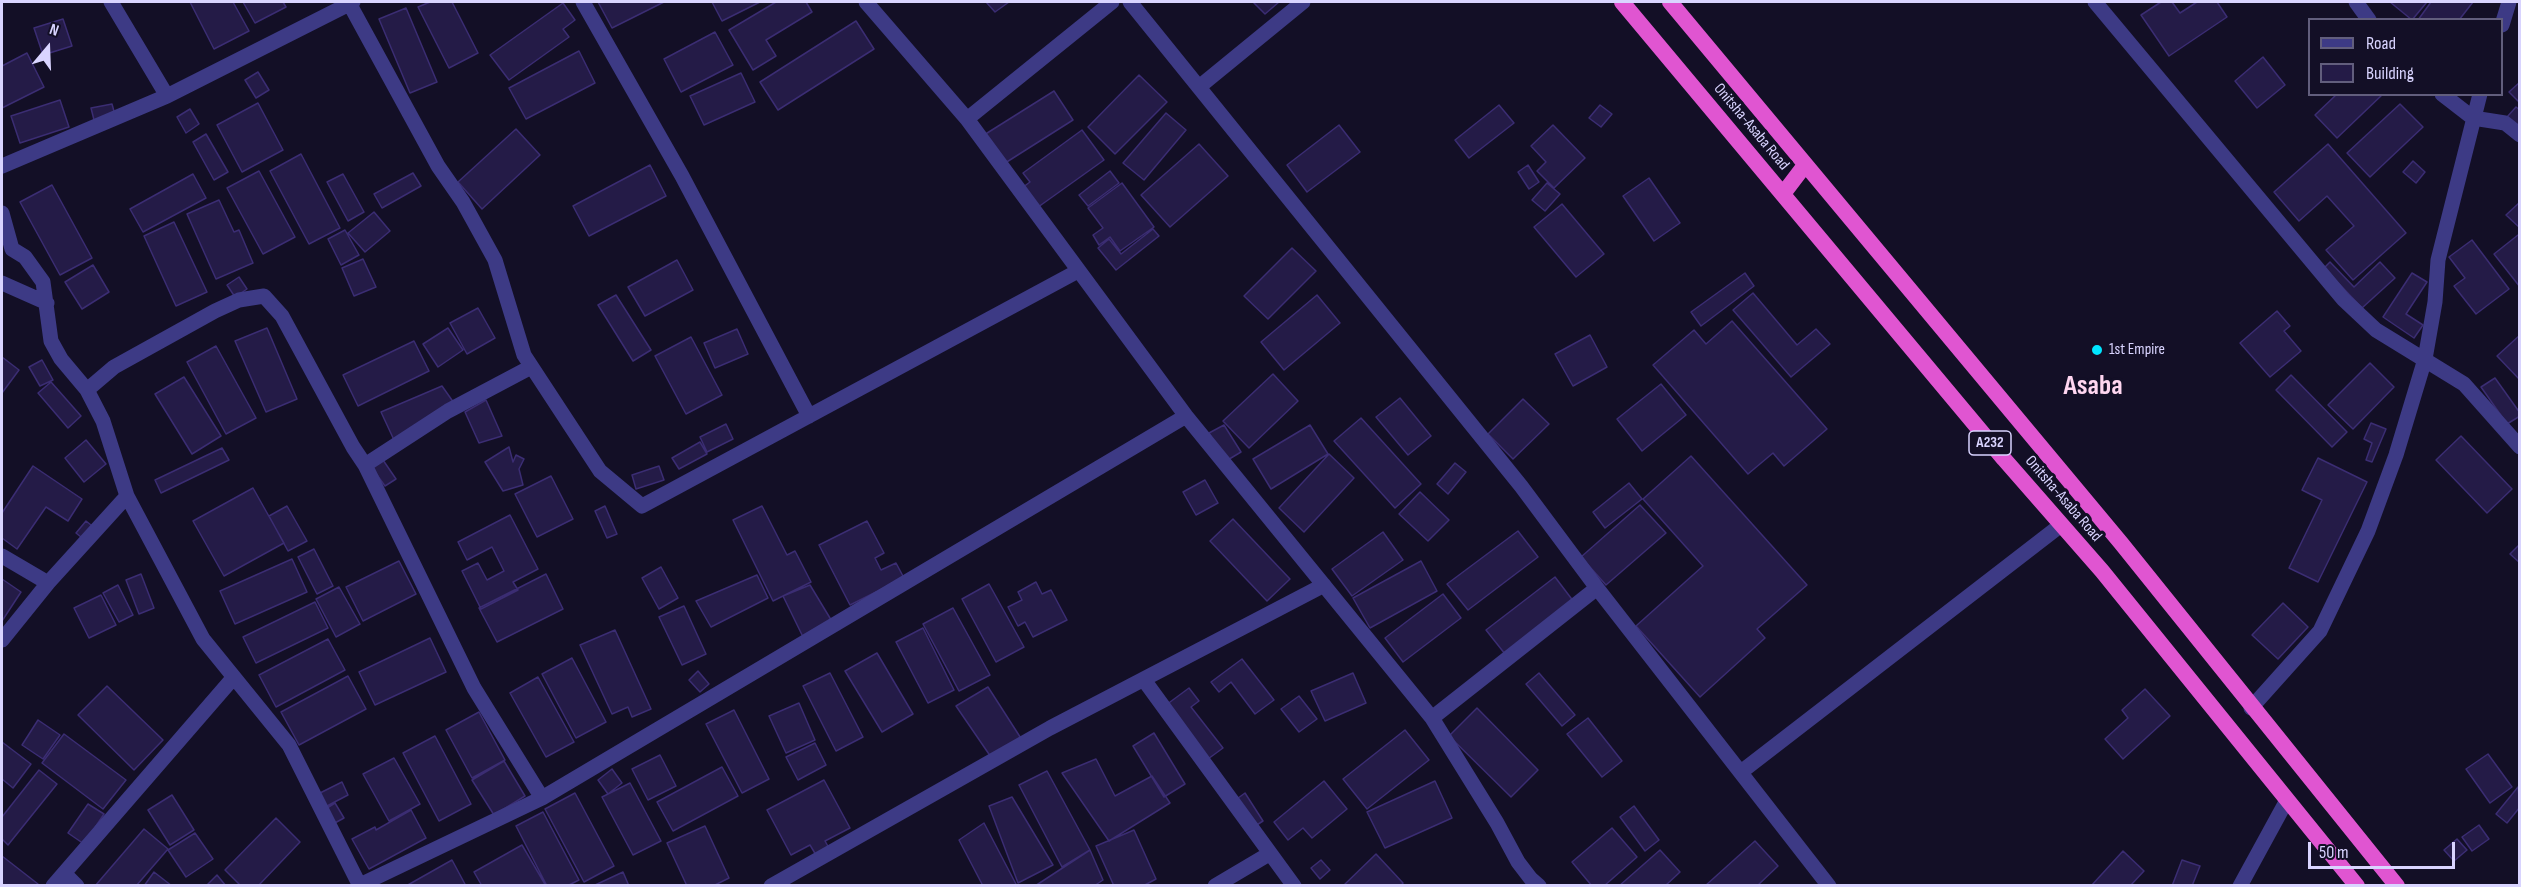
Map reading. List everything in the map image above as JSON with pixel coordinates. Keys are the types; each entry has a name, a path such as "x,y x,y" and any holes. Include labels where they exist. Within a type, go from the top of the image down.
{"highway":[{"name":"Onitsha-Asaba Road","path":"1622,2 2102,571 2357,885"},
{"name":"A232","path":"1670,2 2121,543 2397,885"},
{"path":"1783,194 1805,165"}],"street":[{"path":"111,2 167,96"},
{"path":"2,166 167,96 351,2 438,166 463,202 495,260 524,355 600,471 642,506 1078,271"},
{"path":"583,2 682,176 809,416"},
{"path":"866,2 967,118 1186,416 1432,718 1497,823 1518,862 1531,879 1539,885"},
{"path":"967,118 1112,2"},
{"path":"1130,2 1521,486 1597,588 1829,885"},
{"path":"1199,87 1303,2"},
{"path":"2095,2 2343,299 2376,330 2464,384 2520,447"},
{"path":"2356,2 2368,18"},
{"path":"2503,22 2509,2"},
{"path":"2445,96 2473,118 2505,123 2520,135"},
{"path":"2252,708 2320,631 2368,531 2396,455 2425,359 2435,302 2438,260 2479,96"},
{"path":"2,213 7,253 25,257 43,282 51,341 61,359 87,390 103,421 127,496 203,639 289,746 360,885 542,798 1186,416"},
{"path":"2,283 47,303"},
{"path":"87,390 114,367 216,311 239,300 264,296 282,316 365,465 474,688 542,798"},
{"path":"365,465 448,411 531,367"},
{"path":"2,640 48,583 127,496"},
{"path":"1741,772 2061,525"},
{"path":"2,556 48,583"},
{"path":"771,885 1050,728 1324,585"},
{"path":"1432,718 1597,588"},
{"path":"53,885 234,676"},
{"path":"1144,680 1269,854 1294,885"},
{"path":"2240,885 2287,800"},
{"path":"1215,885 1269,854"},
{"path":"64,873 77,885"}],"building":[{"path":"190,2 233,2 249,31 214,49"},
{"path":"243,2 283,2 286,7 255,23"},
{"path":"430,2 452,2 478,53 449,68 418,7"},
{"path":"598,2 664,2 612,28"},
{"path":"712,2 760,2 722,21"},
{"path":"776,2 806,2 812,12 766,40 776,56 753,70 729,30"},
{"path":"986,2 1009,2 995,12"},
{"path":"1253,2 1279,2 1265,14"},
{"path":"2161,2 2172,2 2180,13 2197,2 2217,2 2227,17 2169,56 2141,15"},
{"path":"2390,2 2427,2 2414,18 2410,18"},
{"path":"2431,2 2473,2 2461,18 2419,18"},
{"path":"563,3 575,20 563,29 569,37 509,80 490,55"},
{"path":"406,8 437,82 410,93 379,19"},
{"path":"63,19 72,46 43,55 34,28"},
{"path":"856,21 874,49 778,110 760,82"},
{"path":"715,32 733,65 681,92 664,59"},
{"path":"579,51 595,83 526,119 509,88"},
{"path":"27,53 44,87 2,108 2,66"},
{"path":"2263,57 2285,85 2257,108 2235,81"},
{"path":"258,72 269,90 256,98 245,80"},
{"path":"741,73 755,102 704,125 690,96"},
{"path":"1139,75 1167,102 1115,154 1088,127"},
{"path":"2520,82 2520,103 2509,92"},
{"path":"1054,91 1073,120 1002,165 984,135"},
{"path":"2335,96 2381,96 2337,138 2315,115"},
{"path":"60,100 69,127 20,143 11,116"},
{"path":"258,103 283,150 242,172 217,125"},
{"path":"112,104 115,115 94,120 91,108"},
{"path":"2400,104 2423,127 2370,177 2347,153"},
{"path":"1499,105 1514,123 1469,158 1455,140"},
{"path":"1600,105 1612,114 1601,127 1589,118"},
{"path":"2516,107 2520,110 2520,128 2507,117"},
{"path":"190,109 199,124 186,133 177,117"},
{"path":"1166,113 1186,130 1144,180 1123,163"},
{"path":"1339,125 1360,152 1307,192 1287,165"},
{"path":"1553,125 1585,158 1554,188 1537,171 1546,162 1531,146"},
{"path":"516,129 540,155 482,209 458,182"},
{"path":"1082,130 1104,160 1034,210 1019,190 1030,182 1023,173"},
{"path":"206,134 228,172 214,180 193,142"},
{"path":"1199,144 1228,176 1170,227 1141,195"},
{"path":"2328,144 2406,233 2353,280 2326,250 2354,226 2327,196 2299,221 2274,192"},
{"path":"301,154 340,228 309,244 270,171"},
{"path":"2413,161 2425,172 2416,183 2403,172"},
{"path":"650,165 666,196 589,236 573,206"},
{"path":"1528,165 1539,182 1529,189 1518,172"},
{"path":"259,171 295,237 263,254 227,188"},
{"path":"1110,171 1119,183 1088,206 1079,195"},
{"path":"413,173 421,186 382,208 374,194"},
{"path":"193,174 206,198 143,232 130,209"},
{"path":"343,174 364,212 348,221 327,182"},
{"path":"1649,178 1680,223 1654,241 1623,196"},
{"path":"1122,183 1154,227 1120,251 1110,237 1099,245 1093,235 1103,228 1088,208"},
{"path":"1547,183 1560,194 1545,211 1532,200"},
{"path":"52,185 92,258 60,275 20,202"},
{"path":"219,200 234,232 239,230 253,263 216,279 187,214"},
{"path":"2520,202 2520,228 2506,215"},
{"path":"1562,204 1604,254 1576,277 1534,227"},
{"path":"374,212 390,231 365,252 348,233"},
{"path":"174,222 207,292 176,306 144,236"},
{"path":"1153,229 1159,236 1116,270 1098,248 1109,239 1121,254"},
{"path":"345,230 359,255 341,265 328,239"},
{"path":"2518,235 2520,237 2520,287 2494,254"},
{"path":"2472,240 2509,289 2476,314 2454,286 2465,278 2449,257"},
{"path":"1292,248 1316,271 1268,319 1244,296"},
{"path":"363,259 376,287 354,296 342,268"},
{"path":"677,260 693,290 645,316 628,287"},
{"path":"2330,262 2354,287 2380,262 2395,278 2362,308 2324,268"},
{"path":"93,265 109,292 82,309 65,282"},
{"path":"1745,273 1754,286 1701,326 1691,312"},
{"path":"2412,273 2427,282 2406,314 2423,325 2414,338 2383,317"},
{"path":"239,277 247,289 235,297 227,285"},
{"path":"1753,293 1797,345 1816,329 1830,344 1791,377 1733,310"},
{"path":"616,295 651,350 633,361 598,305"},
{"path":"1317,295 1340,323 1284,370 1261,342"},
{"path":"478,308 495,338 467,354 450,323"},
{"path":"2277,311 2290,326 2284,331 2301,351 2270,377 2240,343"},
{"path":"1732,321 1827,429 1784,466 1773,453 1748,474 1653,365 1694,330 1706,344"},
{"path":"267,328 297,399 266,412 235,341"},
{"path":"448,328 463,350 438,367 423,344"},
{"path":"737,329 748,354 715,368 704,343"},
{"path":"1590,335 1607,367 1573,386 1555,354"},
{"path":"2520,335 2520,380 2497,356"},
{"path":"691,337 722,395 686,414 655,356"},
{"path":"414,341 429,371 358,406 343,375"},
{"path":"216,346 256,418 226,434 187,362"},
{"path":"2,357 19,370 2,393"},
{"path":"42,360 53,380 40,386 29,367"},
{"path":"2370,363 2394,387 2353,429 2328,405"},
{"path":"1273,374 1298,401 1249,448 1223,421"},
{"path":"2291,375 2347,432 2332,447 2276,390"},
{"path":"184,377 221,436 192,454 155,394"},
{"path":"2495,378 2520,413 2520,416 2507,424 2481,387"},
{"path":"51,382 81,416 68,428 38,393"},
{"path":"1661,384 1686,415 1642,451 1617,419"},
{"path":"442,386 454,403 394,440 381,412"},
{"path":"1400,398 1431,436 1408,455 1376,417"},
{"path":"1523,399 1549,424 1513,459 1488,434"},
{"path":"486,400 502,436 479,443 465,412"},
{"path":"1361,418 1421,484 1395,508 1334,441"},
{"path":"2371,423 2386,429 2372,462 2366,460 2372,443 2364,439"},
{"path":"726,424 733,439 707,452 700,437"},
{"path":"1224,425 1241,452 1226,461 1209,433"},
{"path":"1310,425 1328,454 1271,489 1253,459"},
{"path":"2461,436 2512,489 2487,513 2436,460"},
{"path":"86,440 106,464 84,482 65,458"},
{"path":"700,442 707,454 679,469 672,458"},
{"path":"509,447 513,462 516,455 524,459 519,469 523,485 503,491 485,462"},
{"path":"222,448 229,460 161,493 155,480"},
{"path":"1329,454 1354,478 1304,532 1279,508"},
{"path":"1691,456 1807,585 1757,629 1765,638 1700,697 1636,626 1703,566 1643,499"},
{"path":"2318,458 2367,482 2318,582 2289,568 2322,500 2302,490"},
{"path":"383,460 396,479 385,486 372,468"},
{"path":"1455,463 1466,472 1448,494 1437,484"},
{"path":"33,466 82,499 68,521 46,507 17,549 2,538 2,513"},
{"path":"659,466 664,480 636,489 632,475"},
{"path":"551,476 573,519 537,537 515,494"},
{"path":"1205,480 1218,503 1196,515 1183,492"},
{"path":"1629,483 1642,499 1605,528 1593,512"},
{"path":"253,488 284,543 224,576 193,521"},
{"path":"1420,492 1449,520 1428,541 1399,514"},
{"path":"1640,505 1666,533 1606,585 1581,557"},
{"path":"287,506 307,541 288,551 269,516"},
{"path":"605,506 617,534 607,538 595,511"},
{"path":"762,506 787,555 795,551 811,582 773,601 733,520"},
{"path":"510,515 538,569 513,582 518,590 481,609 462,571 478,563 487,580 504,571 492,547 467,560 458,542"},
{"path":"1233,519 1290,579 1267,601 1210,541"},
{"path":"86,521 96,529 86,541 76,533"},
{"path":"867,521 884,553 875,558 881,570 896,563 904,578 850,605 819,545"},
{"path":"1518,531 1538,557 1468,610 1447,584"},
{"path":"1383,532 1403,560 1352,596 1332,569"},
{"path":"2520,544 2520,563 2510,554"},
{"path":"314,549 333,586 317,594 298,557"},
{"path":"292,559 307,592 235,624 220,591"},
{"path":"399,561 416,594 363,621 346,587"},
{"path":"1421,561 1437,591 1370,628 1353,598"},
{"path":"661,567 678,598 659,609 642,578"},
{"path":"141,574 154,608 139,614 126,580"},
{"path":"546,574 563,609 497,642 479,608"},
{"path":"757,575 768,598 711,627 696,601"},
{"path":"1555,577 1574,602 1505,654 1486,630"},
{"path":"2,579 21,592 2,621"},
{"path":"1036,582 1042,594 1051,590 1067,620 1033,637 1025,622 1018,626 1008,607 1022,600 1018,592"},
{"path":"989,584 1024,647 996,662 962,599"},
{"path":"118,585 133,615 119,622 103,593"},
{"path":"810,585 833,623 804,639 783,596"},
{"path":"339,587 360,624 336,637 316,599"},
{"path":"1443,594 1461,618 1403,662 1385,638"},
{"path":"101,595 116,625 89,638 74,608"},
{"path":"315,602 328,628 256,663 243,637"},
{"path":"2283,603 2308,627 2278,659 2252,635"},
{"path":"684,606 706,654 682,665 659,617"},
{"path":"953,608 990,675 959,691 923,624"},
{"path":"923,628 954,690 928,703 896,642"},
{"path":"615,630 651,709 632,717 628,707 612,714 580,645"},
{"path":"430,638 446,672 375,705 359,672"},
{"path":"328,639 345,670 276,707 259,675"},
{"path":"877,653 913,714 882,732 845,671"},
{"path":"572,658 606,722 576,738 542,674"},
{"path":"1242,659 1274,700 1255,714 1231,682 1219,692 1211,682"},
{"path":"698,671 709,684 700,692 689,680"},
{"path":"830,673 863,737 836,751 803,686"},
{"path":"1353,673 1366,703 1325,721 1311,691"},
{"path":"1539,673 1575,715 1562,726 1526,684"},
{"path":"348,676 366,709 299,745 281,712"},
{"path":"538,677 574,742 546,757 510,693"},
{"path":"107,686 163,740 134,770 78,715"},
{"path":"988,687 1024,743 993,760 956,706"},
{"path":"1189,688 1199,701 1191,707 1223,748 1208,759 1166,705"},
{"path":"2145,689 2170,716 2123,759 2105,739 2128,718 2122,710"},
{"path":"1299,696 1317,719 1299,732 1281,709"},
{"path":"799,703 815,740 786,753 769,716"},
{"path":"1477,708 1538,770 1511,797 1449,736"},
{"path":"734,710 769,779 742,793 706,724"},
{"path":"479,712 505,760 472,778 446,730"},
{"path":"1588,718 1622,761 1602,777 1567,734"},
{"path":"38,720 60,735 43,759 22,745"},
{"path":"1405,730 1429,760 1367,809 1343,779"},
{"path":"1154,733 1185,784 1164,797 1133,746"},
{"path":"64,734 126,780 103,809 42,763"},
{"path":"435,736 471,804 439,821 403,753"},
{"path":"2,742 31,764 13,788 2,779"},
{"path":"815,743 826,765 798,780 786,757"},
{"path":"2488,754 2512,787 2490,803 2466,769"},
{"path":"660,755 676,786 648,800 632,769"},
{"path":"394,758 420,804 389,821 363,774"},
{"path":"1096,759 1115,796 1152,776 1170,803 1109,841 1062,773"},
{"path":"504,761 525,796 494,815 472,780"},
{"path":"722,767 738,796 673,831 657,802"},
{"path":"612,769 622,783 608,794 598,780"},
{"path":"39,770 57,784 8,845 2,839 2,817"},
{"path":"1047,771 1090,850 1062,867 1019,785"},
{"path":"824,780 850,828 825,841 829,848 816,855 810,845 791,855 767,810"},
{"path":"1324,781 1347,809 1312,838 1303,828 1288,840 1274,822"},
{"path":"1435,781 1452,818 1385,848 1367,812"},
{"path":"342,782 348,795 325,807 318,794"},
{"path":"630,783 661,841 633,855 602,797"},
{"path":"2518,787 2520,807 2507,823 2496,814"},
{"path":"575,793 614,866 584,882 545,809"},
{"path":"1245,793 1263,821 1252,828 1234,801"},
{"path":"172,795 194,830 170,845 148,810"},
{"path":"1012,797 1053,865 1018,883 989,806"},
{"path":"335,803 344,818 333,824 324,810"},
{"path":"88,804 104,814 84,844 68,833"},
{"path":"1634,806 1659,840 1645,851 1620,817"},
{"path":"411,810 426,838 369,869 352,839 375,827 376,830"},
{"path":"543,812 579,880 567,886 547,886 516,826"},
{"path":"276,818 300,842 258,886 241,886 225,870"},
{"path":"984,823 1017,886 983,886 959,840"},
{"path":"2479,825 2489,839 2472,851 2462,837"},
{"path":"705,826 729,878 713,886 687,886 667,843"},
{"path":"1612,828 1637,857 1604,886 1592,886 1572,862"},
{"path":"144,829 168,849 136,886 95,886"},
{"path":"1134,830 1156,879 1143,886 1114,886 1096,846"},
{"path":"195,833 213,859 186,877 168,850"},
{"path":"2457,839 2467,850 2454,861 2444,850"},
{"path":"1755,841 1778,866 1757,886 1705,886"},
{"path":"522,845 546,886 482,886 474,872"},
{"path":"1090,850 1103,880 1094,886 1035,886"},
{"path":"1660,850 1680,872 1665,886 1619,886"},
{"path":"2123,851 2144,871 2130,886 2091,886"},
{"path":"1376,854 1403,883 1401,886 1343,886"},
{"path":"2,856 38,884 37,886 2,886"},
{"path":"452,860 466,886 406,886"},
{"path":"1321,860 1330,870 1320,879 1311,868"},
{"path":"2182,860 2200,866 2192,886 2172,886"},
{"path":"154,872 172,886 144,886"},
{"path":"623,872 629,886 593,886"},
{"path":"217,875 226,886 206,886"}],"place":[{"name":"1st Empire","path":"2097,350"}],"district":[{"name":"Asaba","path":"2093,387"}]}
